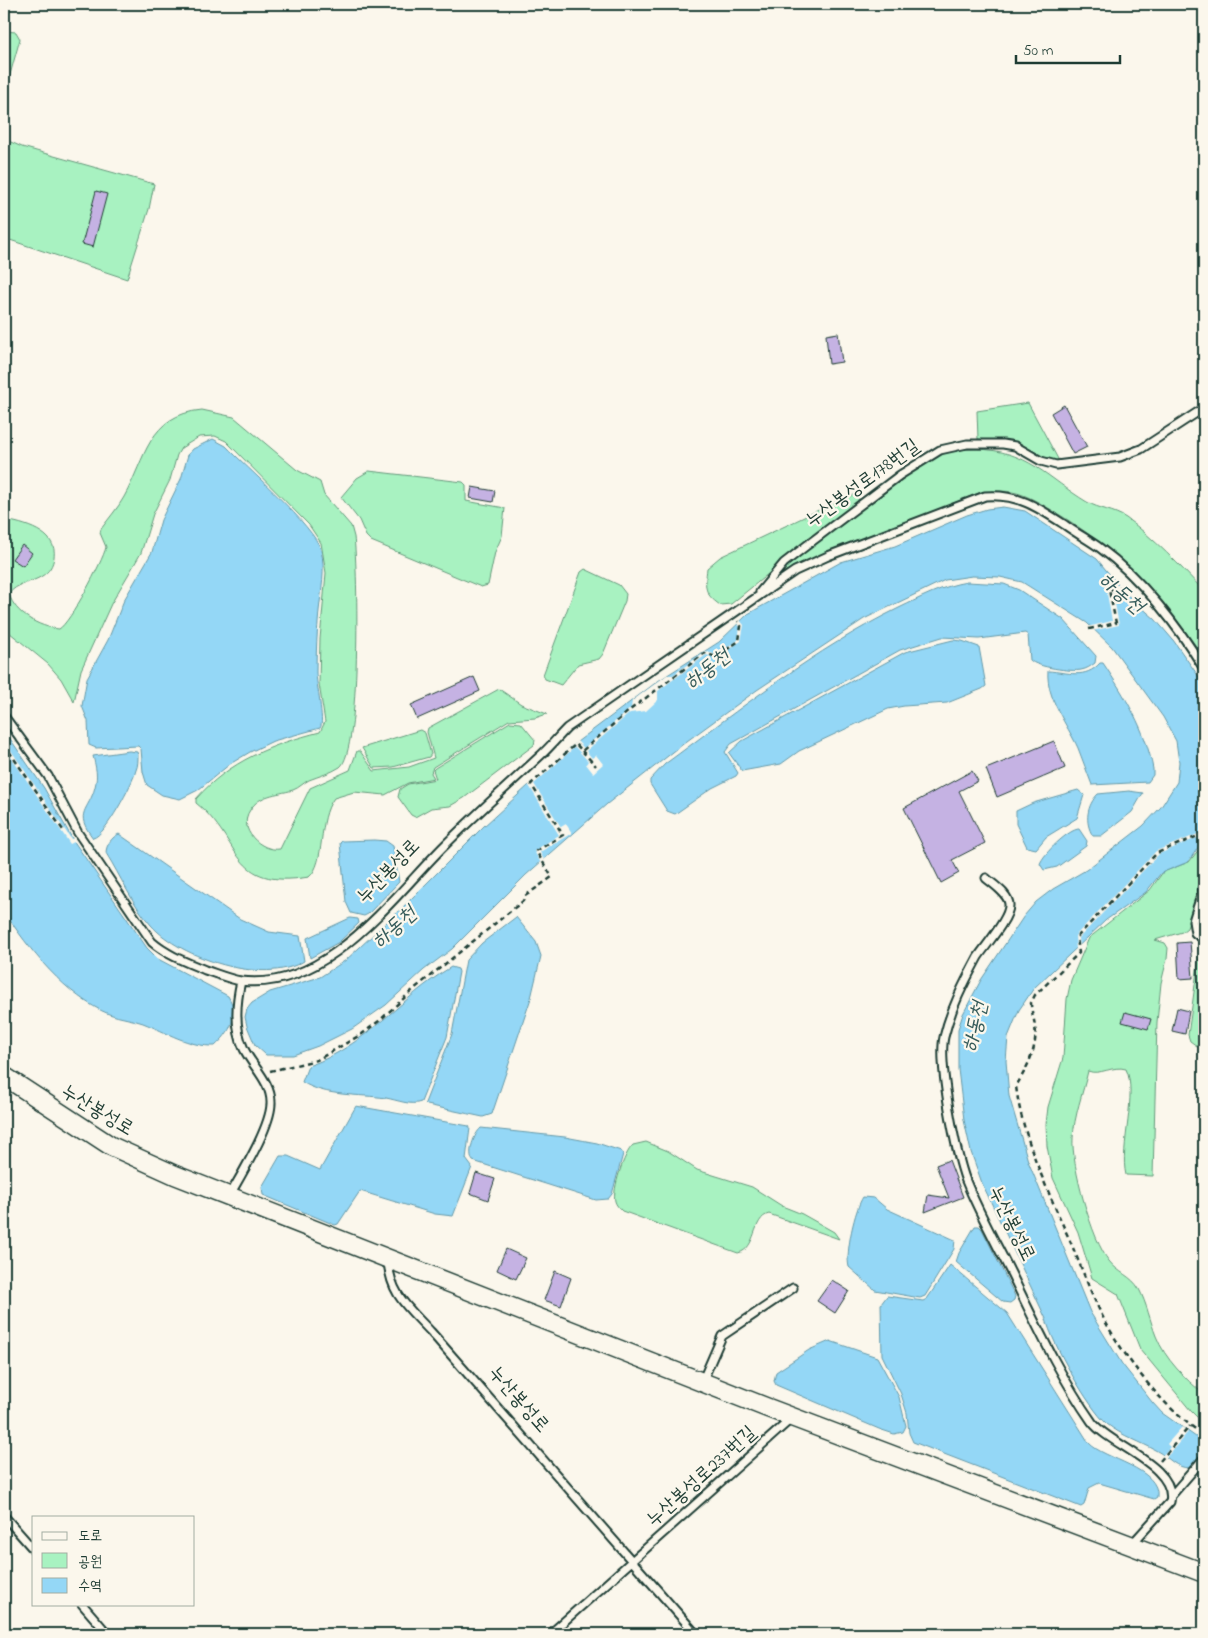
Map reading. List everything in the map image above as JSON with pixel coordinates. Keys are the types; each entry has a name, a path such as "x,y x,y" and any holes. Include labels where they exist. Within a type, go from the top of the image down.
{"street":[{"name":"누산봉성로","path":"4,1076 111,1146 229,1197 702,1382 1204,1573"}],"lane":[{"name":"누산봉성로178번길","path":"755,598 784,563 900,475 940,450 967,444 1003,444 1015,446 1041,461 1056,465 1120,457 1141,448 1204,408"},
{"path":"755,598 796,571 828,556 972,500 985,496 999,495 1021,500 1042,509 1100,547 1138,584 1182,633 1204,669"},
{"name":"누산봉성로","path":"242,981 283,978 314,966 340,950 473,818 543,754 567,728 755,598"},
{"path":"4,716 48,776 78,833 152,942 169,954 192,965 242,981 237,1007 239,1034 244,1050 260,1072 270,1095 269,1115 246,1166 229,1197"},
{"name":"누산봉성로","path":"986,878 1007,898 1010,906 1008,914 987,943 960,989 944,1038 944,1062 950,1111 963,1173 1043,1340 1086,1412 1104,1434 1133,1450 1154,1468 1166,1482 1171,1496"},
{"path":"1204,886 1193,921 1195,933 1199,936 1204,936"},
{"name":"누산봉성로","path":"388,1259 389,1275 399,1298 632,1562"},
{"path":"702,1382 722,1336 793,1288"},
{"name":"누산봉성로237번길","path":"550,1634 793,1417"},
{"path":"1130,1546 1160,1514 1170,1502 1171,1496 1204,1458"},
{"path":"4,1516 32,1548"},
{"path":"632,1562 696,1634"},
{"path":"84,1606 108,1634"}],"path":[{"path":"1089,629 1116,623 1109,590 1138,584"},
{"path":"582,751 630,710 705,653 716,657 739,641 741,626 732,614"},
{"path":"4,744 66,834"},
{"path":"260,1072 317,1060 355,1039 379,1021 414,988 523,901 525,896 552,877 536,852 563,835 531,784 576,744 596,766"},
{"path":"1204,839 1198,836 1158,853 1077,937 1079,954 1071,964 1049,981 1031,1003 1035,1027 1033,1050 1029,1063 1016,1086 1038,1166 1108,1328 1129,1358 1170,1407 1190,1426 1204,1435"},
{"path":"1154,1468 1190,1426"}],"green space":[{"path":"4,31 16,32 20,39 4,96"},
{"path":"4,139 22,147 154,184 149,209 127,279 4,238"},
{"path":"1028,403 1058,461 1040,458 1012,442 978,439 977,411"},
{"path":"202,410 234,417 297,470 320,482 324,495 351,526 354,537 357,620 355,696 352,729 347,754 340,767 309,780 293,790 264,798 254,805 247,817 247,825 253,838 265,847 280,849 310,788 350,770 357,751 360,751 374,771 409,767 434,758 427,732 428,728 499,689 521,704 547,714 535,718 509,720 433,767 431,773 434,778 408,783 385,795 354,792 334,798 325,818 318,862 309,877 283,879 264,876 251,870 240,859 211,818 196,803 196,799 209,786 237,764 269,748 320,732 325,722 319,684 320,639 326,573 321,543 309,525 226,441 215,436 199,437 181,448 177,455 170,480 153,514 141,553 111,604 81,670 74,702 61,679 48,664 4,628 4,520 38,530 51,541 54,548 54,557 49,570 38,578 20,585 9,594 17,608 29,618 44,626 59,629 71,616 99,565 106,547 100,533 101,529 124,497 151,441 159,429 170,420 184,414"},
{"path":"976,449 1010,454 1023,460 1087,502 1126,518 1157,543 1204,591 1204,658 1156,595 1119,558 1055,512 1032,499 1012,492 979,493 826,553 777,575 907,474 938,456 953,450"},
{"path":"369,471 463,482 466,485 466,501 505,508 502,536 495,552 488,585 481,587 371,541 366,536 359,520 341,497 357,478"},
{"path":"860,493 858,501 731,604 720,605 708,593 706,589 707,568 720,557 844,498"},
{"path":"585,569 619,585 626,594 625,601 603,654 599,659 578,664 561,685 545,679 543,675 581,572"},
{"path":"510,722 521,723 535,740 534,745 464,798 450,806 431,808 415,817 411,815 398,797 400,789 408,784 436,779 433,770 435,768"},
{"path":"420,730 425,733 431,754 429,757 393,767 374,768 362,748"},
{"path":"1204,843 1204,873 1187,928 1182,932 1155,940 1165,943 1168,948 1161,983 1157,1022 1153,1176 1126,1175 1124,1164 1130,1092 1126,1069 1116,1068 1097,1072 1088,1071 1077,1113 1073,1150 1084,1202 1102,1251 1116,1269 1133,1281 1139,1289 1156,1336 1170,1361 1204,1394 1204,1424 1140,1349 1118,1294 1092,1278 1078,1232 1053,1178 1047,1146 1046,1124 1048,1107 1063,1058 1067,999 1071,980 1089,938 1150,890 1163,872 1189,862"},
{"path":"1201,942 1204,942 1204,1051 1190,1041 1188,1035"},
{"path":"646,1142 668,1151 697,1170 752,1187 782,1206 802,1214 834,1232 839,1239 769,1214 760,1221 748,1246 738,1253 622,1211 615,1201 615,1189 620,1172 626,1156 633,1145"}],"water":[{"path":"213,439 226,446 279,497 306,527 321,550 323,573 316,649 316,672 321,724 320,728 273,741 250,752 230,764 198,790 180,799 162,795 147,785 143,772 141,749 138,746 96,748 89,745 88,721 82,706 87,678 108,640 124,600 152,552 161,520 181,479 188,455 193,449"},
{"name":"하동천","path":"1003,507 1025,511 1097,559 1124,592 1155,619 1173,640 1204,684 1204,839 1188,862 1161,873 1146,892 1106,920 1034,988 1019,1010 1008,1037 1006,1061 1009,1096 1028,1161 1090,1312 1122,1364 1152,1402 1162,1413 1203,1442 1204,1450 1190,1468 1176,1464 1157,1451 1113,1428 1099,1416 1090,1404 1055,1343 1046,1319 982,1183 971,1152 964,1120 958,1069 958,1029 963,1014 981,980 1024,916 1036,902 1053,889 1086,870 1143,826 1161,807 1177,782 1179,762 1176,741 1163,717 1112,647 1087,623 1022,582 1000,577 972,576 945,580 864,619 757,690 687,741 607,804 526,875 452,949 424,970 386,1005 352,1029 318,1046 293,1055 266,1055 255,1045 245,1017 247,1009 252,1003 270,992 320,977 346,960 401,909 484,826 573,745 658,681 719,642 748,614 841,562 895,546 967,515 987,509"},
{"path":"967,582 1004,584 1019,590 1063,619 1096,656 1095,663 1085,669 1062,670 1034,663 1030,660 1028,635 1025,633 979,639 942,637 900,650 731,744 725,752 738,773 736,776 712,788 675,814 667,811 650,784 650,780 665,764 750,701 838,642 868,624 924,596 949,586"},
{"path":"953,640 979,647 986,686 982,689 947,703 888,709 799,751 781,764 742,771 729,753 742,741 905,652"},
{"path":"1100,663 1103,663 1119,688 1140,727 1153,769 1153,775 1148,782 1092,785 1078,748 1058,711 1050,691 1048,671 1076,674 1088,672"},
{"path":"4,730 44,788 73,840 147,948 158,959 228,996 232,1003 232,1023 225,1035 215,1046 187,1042 143,1023 109,1014 93,1006 78,996 50,970 14,926 4,911"},
{"path":"129,751 137,752 138,755 134,777 111,819 98,835 93,838 87,829 83,817 96,783 93,756"},
{"path":"1078,790 1084,795 1077,818 1046,837 1036,849 1027,847 1016,824 1016,811 1033,803"},
{"path":"1129,791 1143,793 1132,812 1101,836 1093,836 1088,825 1088,814 1094,798 1098,794"},
{"path":"1079,829 1087,841 1086,846 1057,867 1044,870 1040,864 1046,854 1063,837"},
{"path":"119,834 240,919 269,932 300,936 304,961 287,968 267,971 246,969 223,965 202,957 164,937 144,917 106,853 110,842"},
{"path":"342,841 386,841 393,846 399,882 364,916 351,913 346,902 340,843"},
{"path":"516,917 536,942 541,956 531,998 492,1114 483,1117 427,1105 425,1103 452,1034 466,960 482,943"},
{"path":"350,918 358,919 359,923 339,942 310,958 307,938"},
{"path":"451,967 458,969 459,972 447,1037 421,1102 408,1103 386,1098 332,1093 311,1087 302,1082 308,1066 328,1058 347,1047 416,992"},
{"path":"356,1106 469,1126 466,1159 472,1167 453,1216 435,1214 360,1191 338,1224 335,1225 263,1195 262,1187 280,1156 288,1156 320,1170"},
{"path":"481,1128 565,1137 597,1143 621,1151 623,1154 612,1194 608,1199 596,1200 473,1161 471,1158 472,1144"},
{"path":"863,1197 874,1198 887,1209 955,1240 954,1249 925,1296 920,1298 875,1290 849,1267 848,1252 851,1231"},
{"path":"975,1226 979,1226 982,1229 1015,1296 1014,1300 1010,1303 1003,1302 956,1262 959,1253"},
{"path":"950,1265 1007,1313 1089,1443 1096,1449 1141,1471 1156,1487 1157,1497 1154,1499 1099,1483 1089,1488 1084,1505 1081,1507 913,1442 909,1433 907,1413 901,1394 882,1355 881,1304 887,1296 923,1301 927,1299"},
{"path":"830,1341 877,1357 899,1397 906,1426 903,1432 894,1434 879,1429 776,1385 774,1381 776,1372 809,1350"}],"pier":[{"path":"1121,584 1126,590 1113,593 1119,625 1092,631 1087,627 1112,621 1106,588"},
{"path":"739,619 744,625 741,641 717,658 706,655 658,691 658,700 646,711 630,713 586,751 592,758 596,755 603,764 593,773 586,764 588,761 575,747 534,784 561,827 566,824 572,833 540,852 545,862 542,865 534,851 559,835 528,784 577,741 584,748 631,708 632,701 667,675 673,675 706,651 716,655 738,640 740,627 736,622"},
{"path":"4,740 71,839 75,838 76,841 70,844 4,747"},
{"path":"1198,834 1204,836 1204,841 1197,838 1159,854 1079,938 1080,946 1076,950 1075,936 1156,851"},
{"path":"1182,1427 1188,1432 1164,1460 1161,1457 1170,1447 1167,1444"}],"building":[{"path":"96,191 107,194 93,247 82,244"},
{"path":"838,333 842,362 829,364 826,335"},
{"path":"1064,405 1087,447 1073,454 1051,413"},
{"path":"472,487 495,491 493,502 470,498"},
{"path":"22,545 32,553 23,566 12,559"},
{"path":"474,677 480,691 417,719 411,705"},
{"path":"1054,741 1065,768 997,797 986,769"},
{"path":"972,771 978,781 959,791 985,843 952,860 959,873 941,883 904,808"},
{"path":"1190,942 1193,978 1179,979 1177,943"},
{"path":"1177,1008 1189,1011 1185,1034 1172,1031"},
{"path":"1125,1012 1151,1019 1148,1029 1122,1022"},
{"path":"949,1160 963,1197 925,1212 928,1195 949,1198 936,1165"},
{"path":"476,1173 495,1179 488,1200 470,1193"},
{"path":"506,1249 526,1258 516,1279 497,1270"},
{"path":"555,1271 571,1278 561,1306 544,1300"},
{"path":"832,1280 849,1291 835,1313 817,1301"}]}
